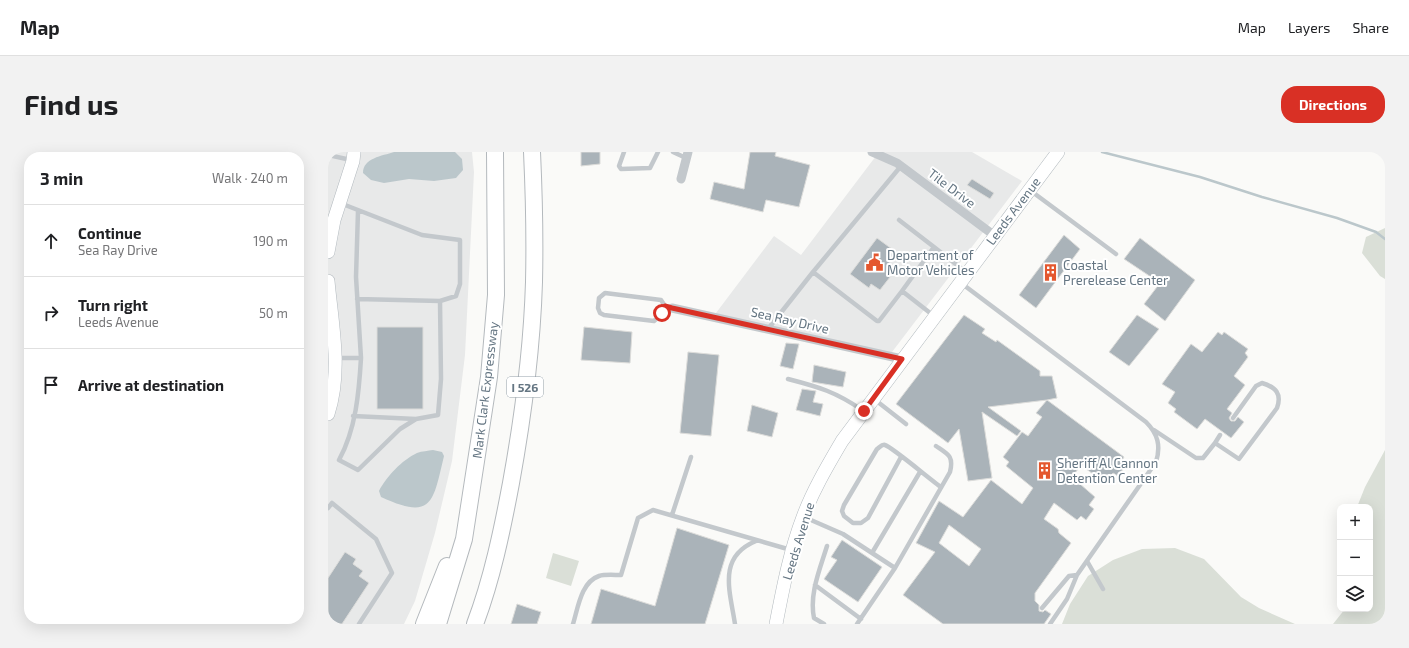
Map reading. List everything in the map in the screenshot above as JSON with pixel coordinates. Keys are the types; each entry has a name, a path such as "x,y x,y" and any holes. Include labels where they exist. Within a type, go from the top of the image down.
{"highway":[{"name":"Mark Clark Expressway","path":"438,624 464,539 489,377 496,295 494,152"},
{"name":"I 526","path":"476,622 494,560 505,514 516,451 525,382 534,283 532,152"},
{"path":"424,624 447,566 478,450"}],"street":[{"name":"Tile Drive","path":"872,152 901,166 995,236"},
{"name":"Leeds Avenue","path":"776,624 792,551 803,517 820,478 842,441 1058,152"},
{"path":"681,179 687,155"},
{"path":"328,252 334,220 353,156"},
{"path":"328,281 335,358 334,388 328,413"},
{"name":"Sea Ray Drive","path":"668,307 902,359"}],"lane":[{"path":"624,152 619,166 621,170 650,168 658,152"},
{"path":"673,152 687,155"},
{"path":"328,155 353,156"},
{"path":"768,329 901,166"},
{"path":"1030,190 1116,254"},
{"path":"340,203 422,235 460,240 460,284 456,296 440,301 357,298"},
{"path":"358,211 356,277 361,358 359,392 347,444 339,460 358,470 400,429 416,419"},
{"path":"898,220 934,247 964,277 1146,422 1154,430 1196,458 1203,458 1220,435"},
{"path":"813,272 879,321 934,247"},
{"path":"902,290 934,316"},
{"path":"604,293 661,300 668,307 654,321 604,315 600,313 598,308 599,298 604,293"},
{"path":"353,416 416,419 438,415 441,379 440,301"},
{"path":"335,358 361,358"},
{"path":"788,379 820,387 842,396 864,411"},
{"path":"1215,443 1239,459 1277,408 1279,401 1278,391 1272,386 1262,383 1256,386 1233,418"},
{"path":"873,398 906,424"},
{"path":"1050,624 1067,599 1077,575 1086,561 1156,462 1159,452 1158,441 1154,430"},
{"path":"901,457 868,518 861,523 853,522 844,516 842,511 844,505 877,448 881,445 886,445 941,487"},
{"path":"857,624 895,568 950,472 952,463 949,456 936,446"},
{"path":"672,514 691,457"},
{"path":"872,553 920,472"},
{"path":"328,508 332,503 376,539 392,573 359,624"},
{"path":"574,624 583,592 589,582 599,576 621,575 638,518 653,510 672,514 792,551"},
{"path":"803,517 843,534 895,568"},
{"path":"735,624 728,576 736,554 744,546 756,541"},
{"path":"824,624 814,618 812,610 815,585 827,546"},
{"path":"1086,561 1103,589"},
{"path":"1042,608 1068,576 1077,575"},
{"path":"815,585 861,618"}],"shaded area":[{"path":"328,152 472,152 474,172 465,355 452,461 435,533 415,601 404,624 328,624"},
{"path":"394,152 455,152 462,159 463,170 456,178 434,181 409,179 384,183 371,180 363,173 366,164 374,158"},
{"path":"879,152 972,152 1022,181 889,356 713,317 774,236 801,255"},
{"path":"1385,228 1385,279 1380,276 1362,253 1366,237"},
{"path":"433,450 442,452 444,456 437,485 433,496 428,503 421,507 411,507 398,504 381,497 379,491 400,464 417,453"},
{"path":"1385,450 1385,624 1333,624 1343,612 1373,612 1373,504 1358,504 1365,487"},
{"path":"1175,548 1204,559 1241,597 1259,608 1295,624 1062,624 1070,604 1088,576 1113,560 1142,549"},
{"path":"553,553 579,561 571,586 546,578"}],"building":[{"path":"581,152 600,152 600,164 581,166"},
{"path":"750,152 776,152 775,156 810,165 799,207 766,200 763,212 710,199 714,182 744,189"},
{"path":"972,179 994,193 990,199 967,185"},
{"name":"Coastal Prerelease Center","path":"1064,235 1080,249 1036,308 1019,295"},
{"name":"Department of Motor Vehicles","path":"877,238 896,252 887,266 894,272 880,290 871,284 869,288 850,274"},
{"path":"1140,238 1195,280 1165,321 1144,304 1160,283 1124,259"},
{"path":"964,315 985,329 982,333 996,342 997,340 1040,371 1040,376 1052,376 1057,398 988,407 1021,431 1017,436 982,412 992,478 968,481 959,429 948,443 896,404"},
{"path":"1137,315 1159,329 1129,366 1109,352"},
{"path":"377,327 423,327 423,409 377,409"},
{"path":"584,327 632,332 630,363 581,360"},
{"path":"1218,332 1222,335 1224,332 1248,349 1245,353 1248,357 1234,376 1245,385 1227,409 1232,413 1229,418 1231,421 1235,421 1238,417 1244,422 1231,438 1205,419 1197,429 1174,412 1176,409 1168,403 1175,392 1162,384 1191,344 1202,352"},
{"path":"786,343 799,344 793,369 780,366"},
{"path":"688,352 719,355 711,436 680,433"},
{"path":"814,365 846,372 843,387 812,382"},
{"path":"802,389 816,391 813,402 823,404 820,416 796,410"},
{"name":"Sheriff Al Cannon Detention Center","path":"1047,400 1124,457 1121,462 1126,465 1118,476 1113,473 1105,483 1081,465 1072,477 1095,497 1089,505 1094,509 1086,520 1081,516 1077,520 1054,503 1044,519 1058,529 1059,533 1071,543 1035,593 1035,601 1039,605 1039,611 1043,612 1045,610 1051,614 1044,624 943,624 903,595 935,552 916,543 939,501 963,517 991,480 1022,504 1033,488 1006,466 1009,462 1003,457 1022,432 1028,436 1042,417 1036,413","holes":["949,525 981,549 969,566 939,543"]},
{"path":"752,405 778,413 772,437 747,431"},
{"path":"677,528 729,545 705,624 591,624 601,589 655,606"},
{"path":"842,540 882,567 858,602 824,579 837,560 831,557"},
{"path":"345,552 356,559 353,564 363,571 359,576 369,583 342,624 328,624 328,578"},
{"path":"517,604 541,612 537,624 511,624"}],"waterway":[{"path":"1102,152 1200,177 1262,197 1337,218 1376,232 1385,239"}],"place":[{"name":"Department of Motor Vehicles","path":"874,262"},
{"name":"Coastal Prerelease Center","path":"1050,272"},
{"name":"Sheriff Al Cannon Detention Center","path":"1044,470"}],"route":[{"path":"662,313 665,306 902,359 864,411"}]}
